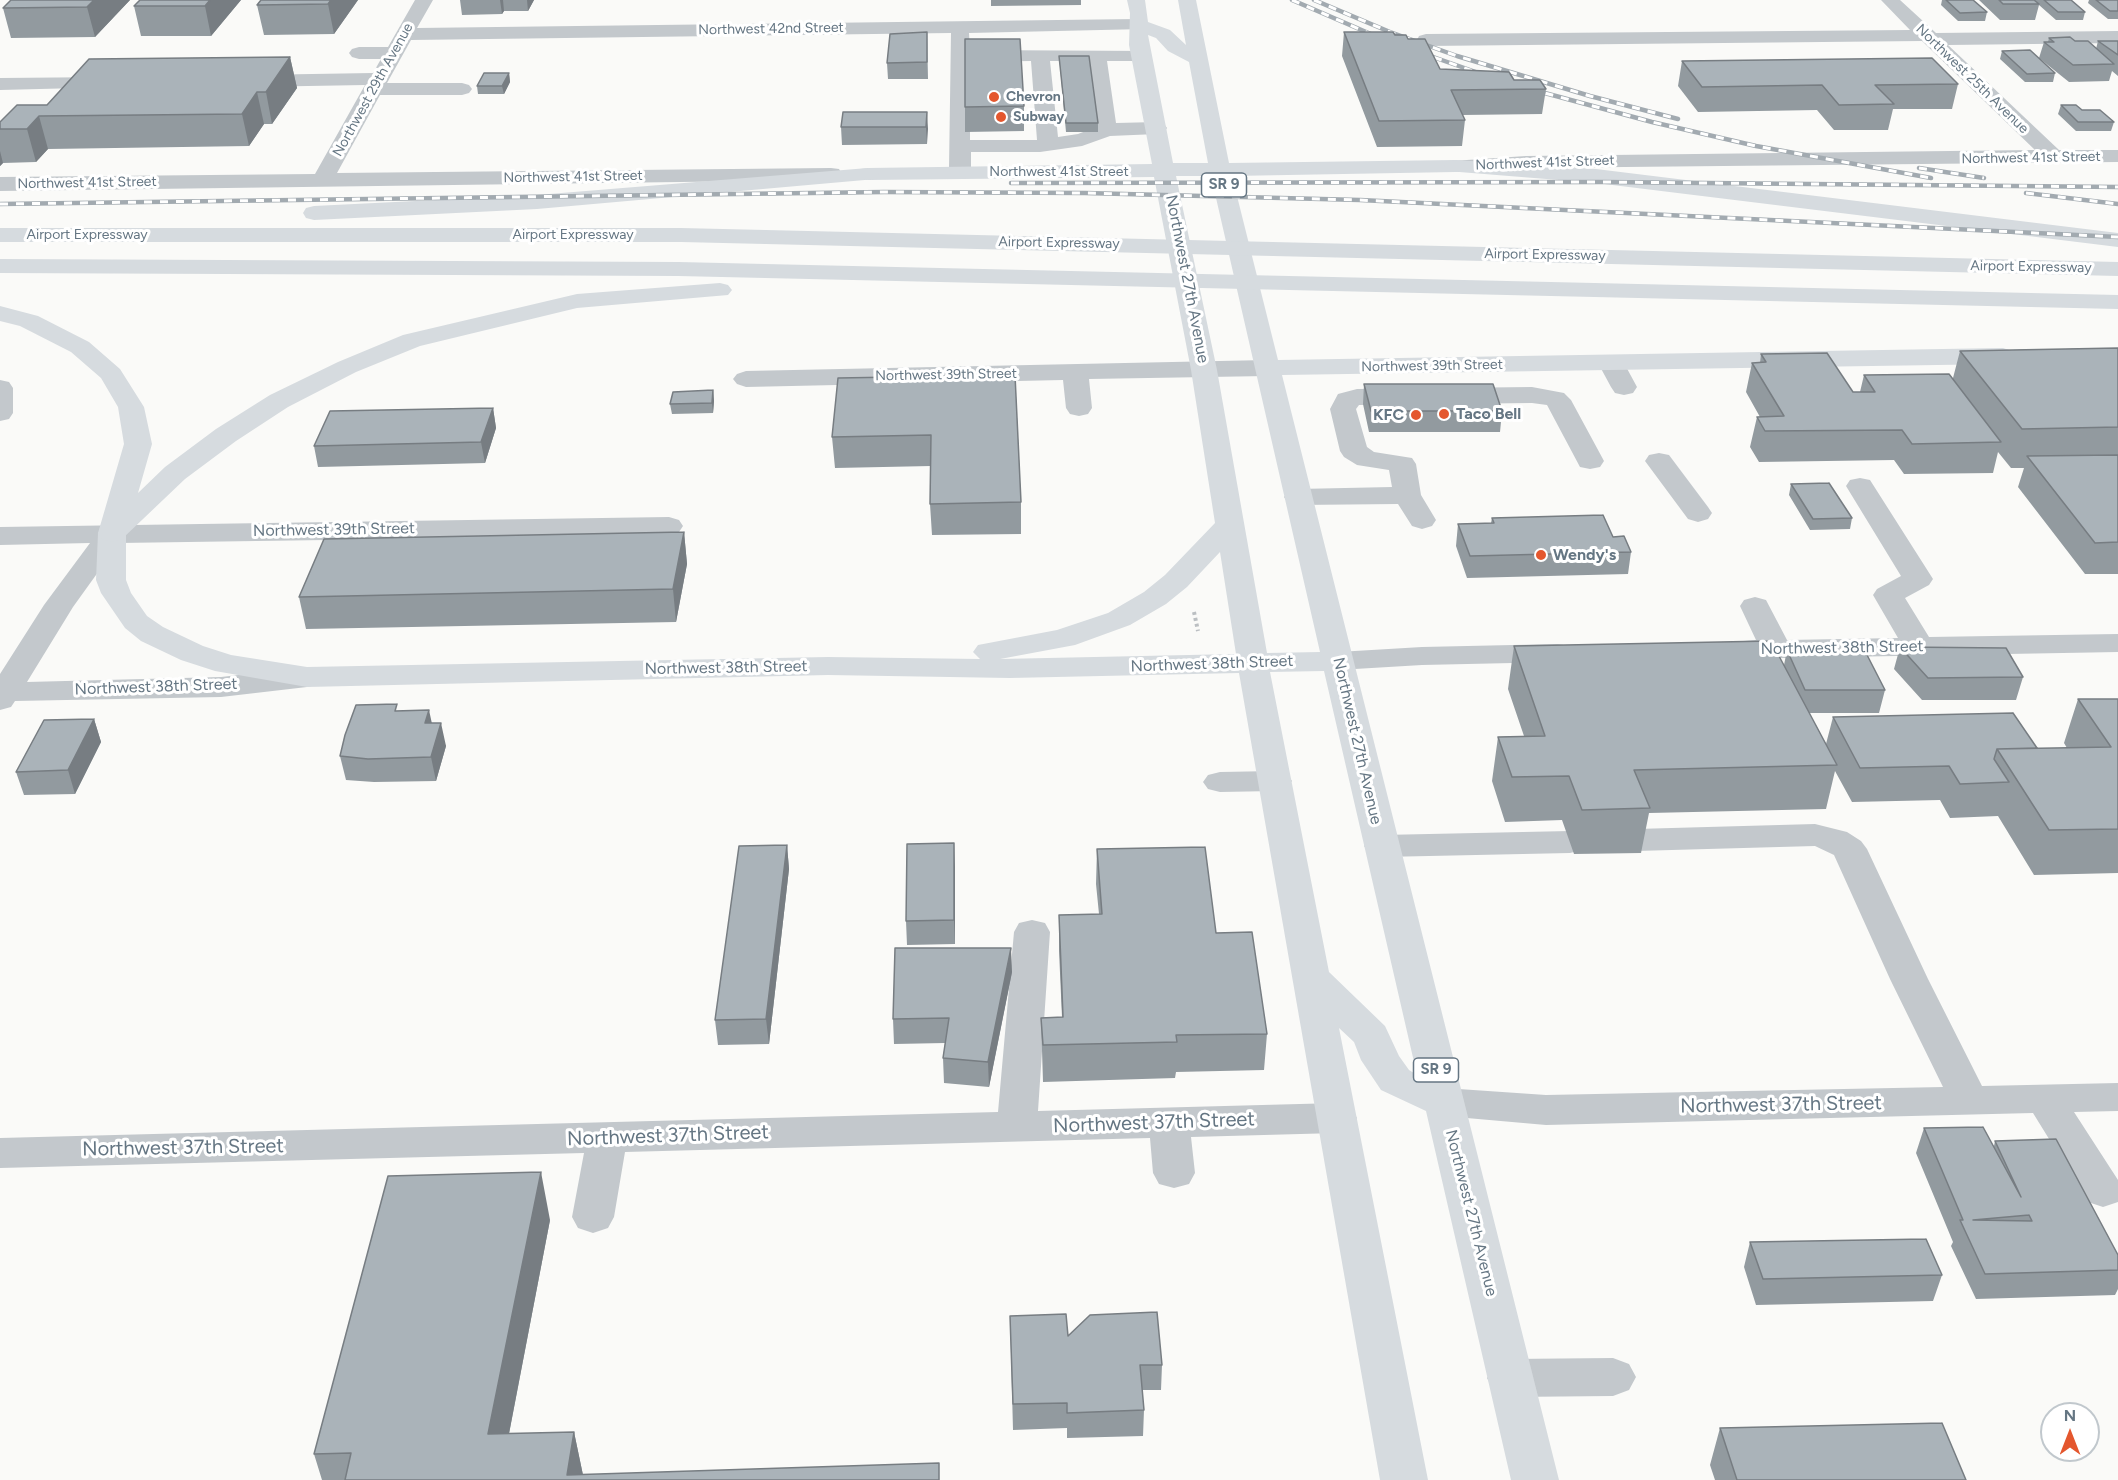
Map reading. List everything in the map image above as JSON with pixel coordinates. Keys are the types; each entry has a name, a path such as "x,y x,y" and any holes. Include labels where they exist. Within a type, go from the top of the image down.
{"main road":[{"name":"Northwest 27th Avenue","path":"1136,0 1139,13 1141,55 1204,370 1252,663 1404,1480"},
{"name":"Northwest 27th Avenue","path":"1177,9 1198,58 1220,169 1267,368 1534,1480"},
{"path":"1138,25 1177,9"},
{"path":"1138,25 1163,34 1175,47 1198,58"},
{"path":"1455,166 1596,176 2118,240"},
{"name":"Northwest 41st Street","path":"868,174 1455,166"},
{"path":"0,228 537,202 868,174"},
{"name":"Airport Expressway","path":"0,235 681,235 2118,269"},
{"name":"Airport Expressway","path":"0,266 678,269 2118,302"},
{"path":"112,533 175,473 226,435 279,401 347,367 412,340 577,302 687,291 1091,279"},
{"name":"Northwest 38th Street","path":"0,313 29,321 80,347 111,374 131,407 138,444 112,533 111,580 116,593 136,622 152,634 226,664 307,677 828,666 1010,669 1338,661"},
{"name":"Northwest 39th Street","path":"1267,368 1867,362 2026,356"},
{"path":"828,666 997,651 1064,638 1093,629 1119,619 1155,598 1189,569 1229,525"},
{"path":"1311,977 1371,1036 1381,1059 1395,1080 1415,1091 1444,1102"}],"street":[{"name":"Northwest 29th Avenue","path":"322,180 424,0"},
{"name":"Northwest 25th Avenue","path":"1890,0 2054,157"},
{"name":"Northwest 42nd Street","path":"404,34 1138,25"},
{"path":"959,173 962,146 960,27"},
{"path":"1426,40 2118,37"},
{"path":"359,53 394,53"},
{"path":"1096,55 1107,130"},
{"path":"961,56 1141,55"},
{"path":"1040,56 1048,145"},
{"path":"233,81 375,84 462,89"},
{"path":"0,84 137,82"},
{"path":"16,107 41,83"},
{"path":"962,146 1048,145 1082,140 1107,130 1157,128"},
{"name":"Northwest 41st Street","path":"1455,166 1526,162 2118,156"},
{"name":"Northwest 41st Street","path":"0,184 868,174"},
{"path":"1611,363 1624,387"},
{"name":"Northwest 39th Street","path":"746,379 1267,368"},
{"path":"1074,372 1079,408"},
{"path":"0,388 0,413"},
{"path":"1422,520 1407,495 1402,464 1367,459 1354,451 1343,409 1347,400 1358,397 1521,395 1555,399 1562,406 1590,461"},
{"path":"1659,461 1698,513"},
{"path":"1860,486 1918,579 1888,595 1919,646"},
{"path":"1298,497 1407,495"},
{"name":"Northwest 39th Street","path":"0,536 669,526"},
{"path":"2,696 59,605 112,533"},
{"path":"1755,606 1776,649"},
{"name":"Northwest 38th Street","path":"1706,650 2118,643"},
{"name":"Northwest 38th Street","path":"1338,661 1422,656 1587,652"},
{"name":"Northwest 38th Street","path":"2,696 221,687 307,677"},
{"path":"1220,782 1275,782"},
{"path":"1636,840 1815,835 1835,840 1848,849 1970,1101"},
{"path":"1382,846 1569,842"},
{"path":"1017,1126 1032,932"},
{"name":"Northwest 37th Street","path":"1444,1102 1545,1110 2118,1097"},
{"path":"2045,1099 2103,1191"},
{"name":"Northwest 37th Street","path":"0,1153 1337,1118"},
{"path":"1169,1122 1174,1173"},
{"path":"593,1217 607,1138"},
{"path":"1510,1378 1612,1377"}],"path":[{"path":"1192,601 1200,642"}],"building":[{"path":"11,0 94,0 87,7 3,8"},
{"path":"140,0 210,0 205,6 134,6"},
{"path":"261,0 331,0 328,4 257,5"},
{"path":"1946,0 1973,0 1987,12 1960,13"},
{"path":"1999,0 2034,0 2039,4 2003,4"},
{"path":"2044,0 2071,0 2085,12 2058,12"},
{"path":"2096,0 2118,0 2118,11 2110,11"},
{"path":"927,32 927,62 887,63 890,34"},
{"path":"1344,32 1393,32 1395,35 1406,35 1408,39 1425,39 1440,69 1509,72 1514,80 1540,80 1546,89 1451,90 1465,120 1379,121"},
{"path":"2070,37 2075,41 2088,41 2114,64 2073,65 2044,42 2054,42 2049,38"},
{"name":"Chevron","path":"965,39 1020,39 1024,106 965,107"},
{"path":"2098,41 2118,41 2118,55"},
{"path":"2030,50 2055,73 2027,74 2002,51"},
{"path":"1059,56 1089,56 1098,123 1066,123"},
{"path":"290,57 266,92 257,92 242,114 39,116 27,129 0,129 0,122 17,105 47,105 89,59"},
{"path":"1932,58 1958,84 1875,85 1894,104 1839,105 1822,85 1702,87 1682,61"},
{"path":"484,73 509,73 502,86 477,86"},
{"path":"2061,105 2076,105 2082,110 2100,110 2114,122 2078,122"},
{"path":"843,112 927,112 926,127 841,127"},
{"path":"2118,348 2118,427 2022,429 1960,351"},
{"path":"1827,353 1853,392 1875,392 1864,375 1949,374 2001,442 1912,444 1902,430 1765,431 1757,417 1784,416 1752,363 1766,362 1761,354"},
{"path":"1015,375 1021,502 930,504 931,435 832,437 838,378"},
{"path":"1364,384 1493,384 1502,411 1371,411"},
{"path":"713,390 712,403 670,404 673,392"},
{"path":"493,408 481,442 314,446 330,411"},
{"path":"2118,455 2118,542 2095,543 2027,456"},
{"path":"1829,483 1852,518 1813,519 1791,484"},
{"path":"1603,515 1613,537 1624,536 1631,552 1470,556 1458,524 1494,523 1492,518"},
{"path":"684,532 673,589 299,597 324,539"},
{"path":"1771,641 1837,765 1634,770 1650,808 1582,810 1569,776 1512,777 1498,737 1545,736 1514,646"},
{"path":"1900,647 2006,648 2023,677 1928,678"},
{"path":"1787,650 1865,651 1885,690 1805,690"},
{"path":"2078,699 2118,699 2118,829 2049,830 1997,749 2111,747"},
{"path":"397,704 395,711 429,710 425,723 441,723 431,757 368,759 340,756 356,705"},
{"path":"2013,713 2037,748 1997,749 1994,759 2009,782 1960,784 1949,766 1860,768 1833,717"},
{"path":"94,719 68,770 16,772 44,720"},
{"path":"954,843 954,920 906,921 907,844"},
{"path":"787,845 766,1019 715,1020 739,846"},
{"path":"1205,847 1216,933 1252,932 1267,1034 1176,1035 1177,1042 1043,1045 1041,1018 1063,1017 1059,915 1102,914 1097,849"},
{"path":"895,948 1011,948 988,1062 943,1058 949,1018 893,1019"},
{"path":"1983,1127 2021,1197 1995,1141 2056,1139 2118,1255 2118,1270 1985,1274 1960,1220 1963,1220 1924,1128","holes":["2029,1215 2032,1221 1973,1220"]},
{"path":"541,1172 488,1434 574,1432 567,1475 939,1463 939,1480 345,1480 351,1453 314,1454 388,1176"},
{"path":"1926,1239 1942,1275 1763,1279 1750,1242"},
{"path":"1157,1312 1162,1365 1140,1365 1144,1410 1067,1413 1067,1403 1013,1404 1010,1316 1066,1314 1068,1336 1090,1315"},
{"path":"1942,1423 1966,1480 1737,1480 1720,1428"}],"railway":[{"path":"1292,0 1380,38"},
{"path":"1314,0 1390,32 1457,56 1590,96 1678,119"},
{"path":"1419,52 1487,76"},
{"path":"1530,89 1652,122 1756,146 1931,178"},
{"path":"1919,168 1984,178"},
{"path":"1011,183 1604,182 2118,187"},
{"path":"0,204 884,192 1085,193 1360,200 2118,237"},
{"path":"2026,193 2118,204"}],"place":[{"name":"Chevron","path":"994,97"},
{"name":"Subway","path":"1001,117"},
{"name":"Taco Bell","path":"1444,414"},
{"name":"KFC","path":"1416,415"},
{"name":"Wendy's","path":"1541,555"}]}
